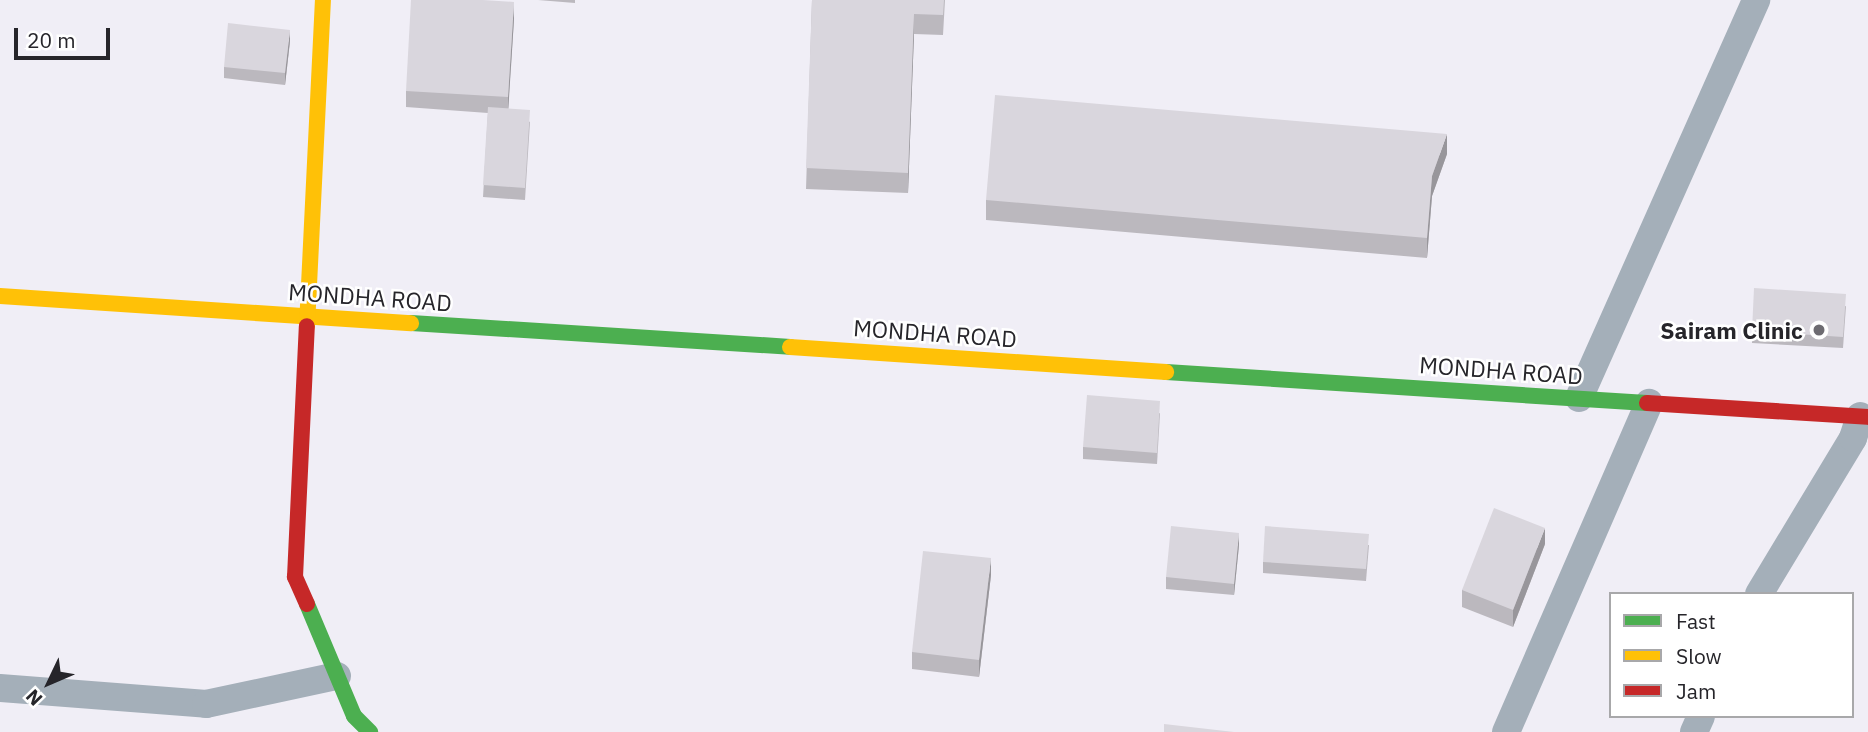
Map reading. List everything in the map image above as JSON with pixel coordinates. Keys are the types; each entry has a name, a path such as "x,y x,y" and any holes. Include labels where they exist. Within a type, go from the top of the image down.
{"street":[{"path":"323,0 311,316 295,577 354,716 370,732"},
{"path":"1579,398 1756,0"},
{"name":"MONDHA ROAD","path":"0,296 1864,417"},
{"path":"1506,732 1649,402"},
{"path":"1760,592 1864,417"},
{"path":"0,688 206,705 337,676"}],"building":[{"path":"411,0 514,2 508,97 406,91"},
{"path":"812,0 944,0 943,15 914,14 908,173 806,168"},
{"path":"228,23 290,30 285,73 224,67"},
{"path":"995,95 1447,134 1432,176 1427,238 986,200"},
{"path":"488,107 530,110 525,188 483,185"},
{"path":"1754,288 1846,294 1843,337 1752,331"},
{"path":"1087,395 1160,401 1157,453 1083,447"},
{"path":"1494,508 1545,528 1513,610 1462,590"},
{"path":"1171,526 1239,533 1234,584 1166,577"},
{"path":"1265,526 1369,534 1366,569 1263,562"},
{"path":"923,551 991,558 979,660 912,652"},
{"path":"1164,724 1234,732 1164,732"}],"traffic: fast":[{"path":"411,323 790,347"},
{"path":"1166,372 1647,403"},
{"path":"307,604 354,716 370,732"}],"traffic: slow":[{"path":"307,326 323,0"},
{"path":"0,296 411,323"},
{"path":"790,347 1166,372"}],"traffic: jam":[{"path":"307,326 295,577 307,604"},
{"path":"1647,403 1868,417"}],"place":[{"name":"Sairam Clinic","path":"1819,330"}]}
